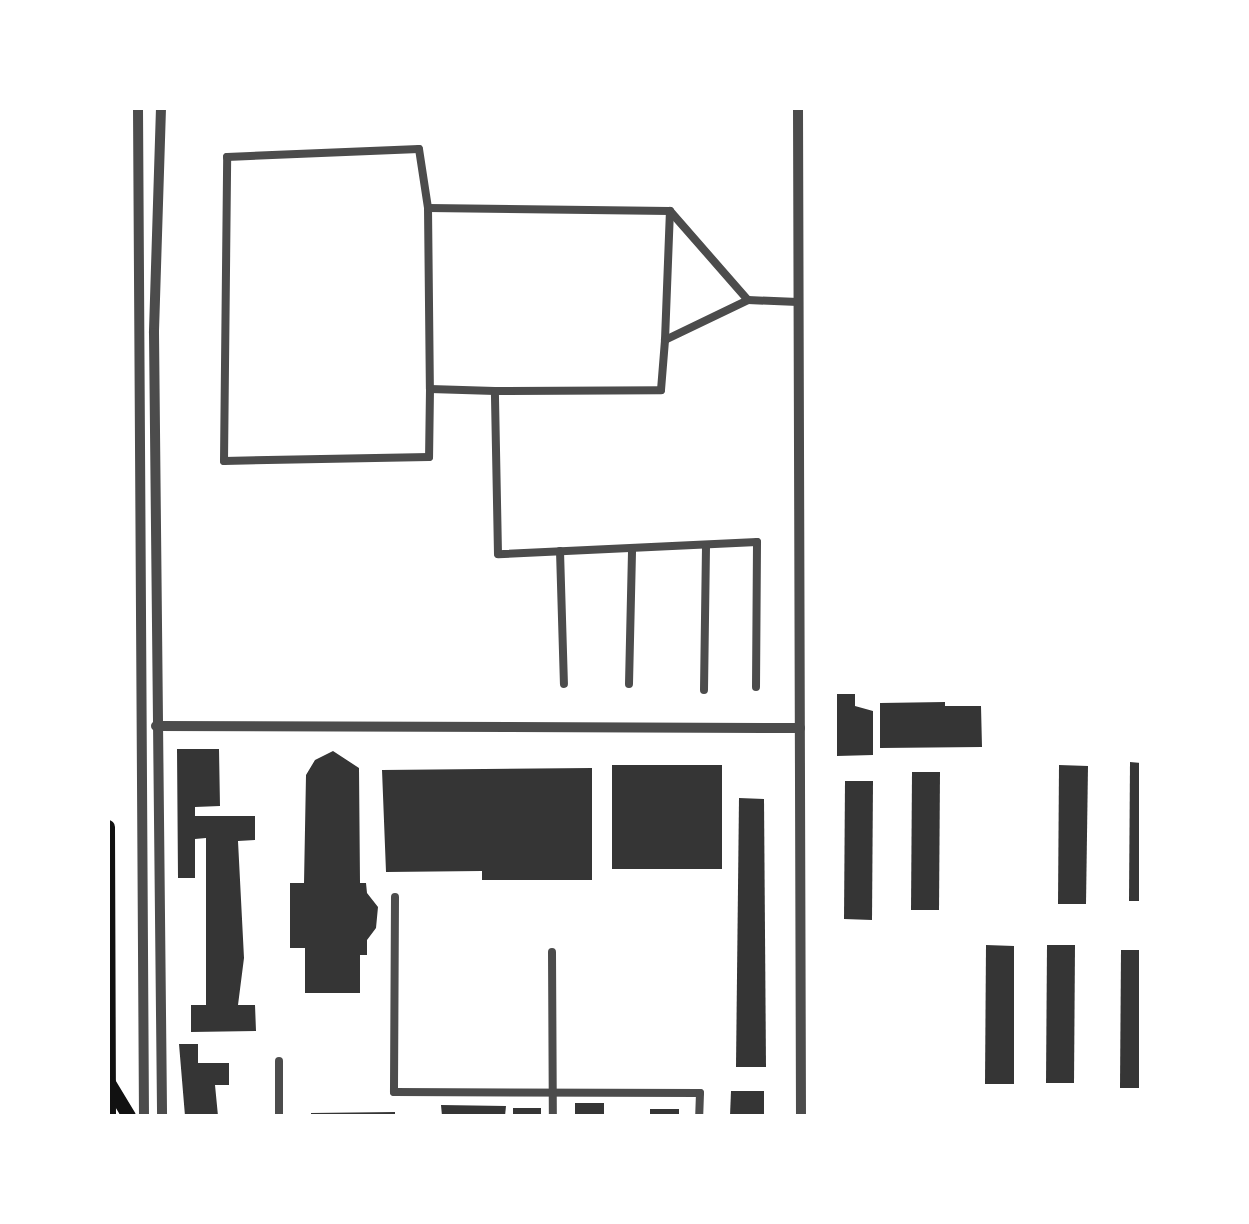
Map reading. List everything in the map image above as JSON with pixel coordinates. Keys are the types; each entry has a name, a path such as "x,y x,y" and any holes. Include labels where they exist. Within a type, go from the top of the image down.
{"highway":[{"path":"108,827 109,1116"},
{"path":"109,1083 129,1116"}],"street":[{"path":"138,108 144,1116"},
{"path":"161,108 154,220 156,726 162,1116"},
{"path":"798,108 801,1116"},
{"path":"419,149 428,208 429,457 224,461 227,157 419,149"},
{"path":"428,208 670,211 748,300"},
{"path":"430,389 661,390 670,211"},
{"path":"665,340 748,300 798,302"},
{"path":"495,391 498,554 757,542 756,687"},
{"path":"704,690 706,545"},
{"path":"629,684 632,548"},
{"path":"560,551 564,684"},
{"path":"156,726 800,728"},
{"path":"395,897 394,1092 700,1093 699,1116"},
{"path":"552,952 553,1116"},
{"path":"279,1061 279,1116"}],"building":[{"path":"837,694 855,694 855,706 873,711 873,755 837,756"},
{"path":"945,702 945,706 981,706 982,747 880,748 880,703"},
{"path":"177,749 219,749 220,806 195,807 195,816 255,816 255,840 238,841 244,958 238,1005 255,1005 256,1031 191,1032 191,1005 206,1005 206,838 195,839 195,878 178,878"},
{"path":"333,751 359,768 360,883 366,883 367,893 378,907 376,928 367,940 367,955 360,955 360,993 305,993 305,948 290,948 290,883 304,883 306,775 315,760"},
{"path":"1130,762 1141,763 1141,901 1129,901"},
{"path":"612,765 722,765 722,869 612,869"},
{"path":"1059,765 1088,766 1086,904 1058,904"},
{"path":"592,768 592,880 482,880 482,871 386,872 382,770"},
{"path":"912,772 940,772 939,910 911,910"},
{"path":"845,781 873,781 872,920 844,919"},
{"path":"739,798 764,799 766,1067 736,1067"},
{"path":"986,945 1014,946 1014,1084 985,1084"},
{"path":"1047,945 1075,945 1074,1083 1046,1083"},
{"path":"1121,950 1141,950 1141,1088 1120,1088"},
{"path":"179,1044 198,1044 198,1063 229,1063 229,1085 215,1085 218,1116 185,1116"},
{"path":"731,1091 764,1091 764,1116 730,1116"},
{"path":"575,1103 604,1103 604,1116 575,1116"},
{"path":"441,1105 506,1106 505,1116 442,1116"},
{"path":"513,1108 541,1108 541,1116 513,1116"},
{"path":"650,1109 679,1109 679,1116 650,1116"},
{"path":"395,1112 395,1116 311,1116 311,1113"}]}
